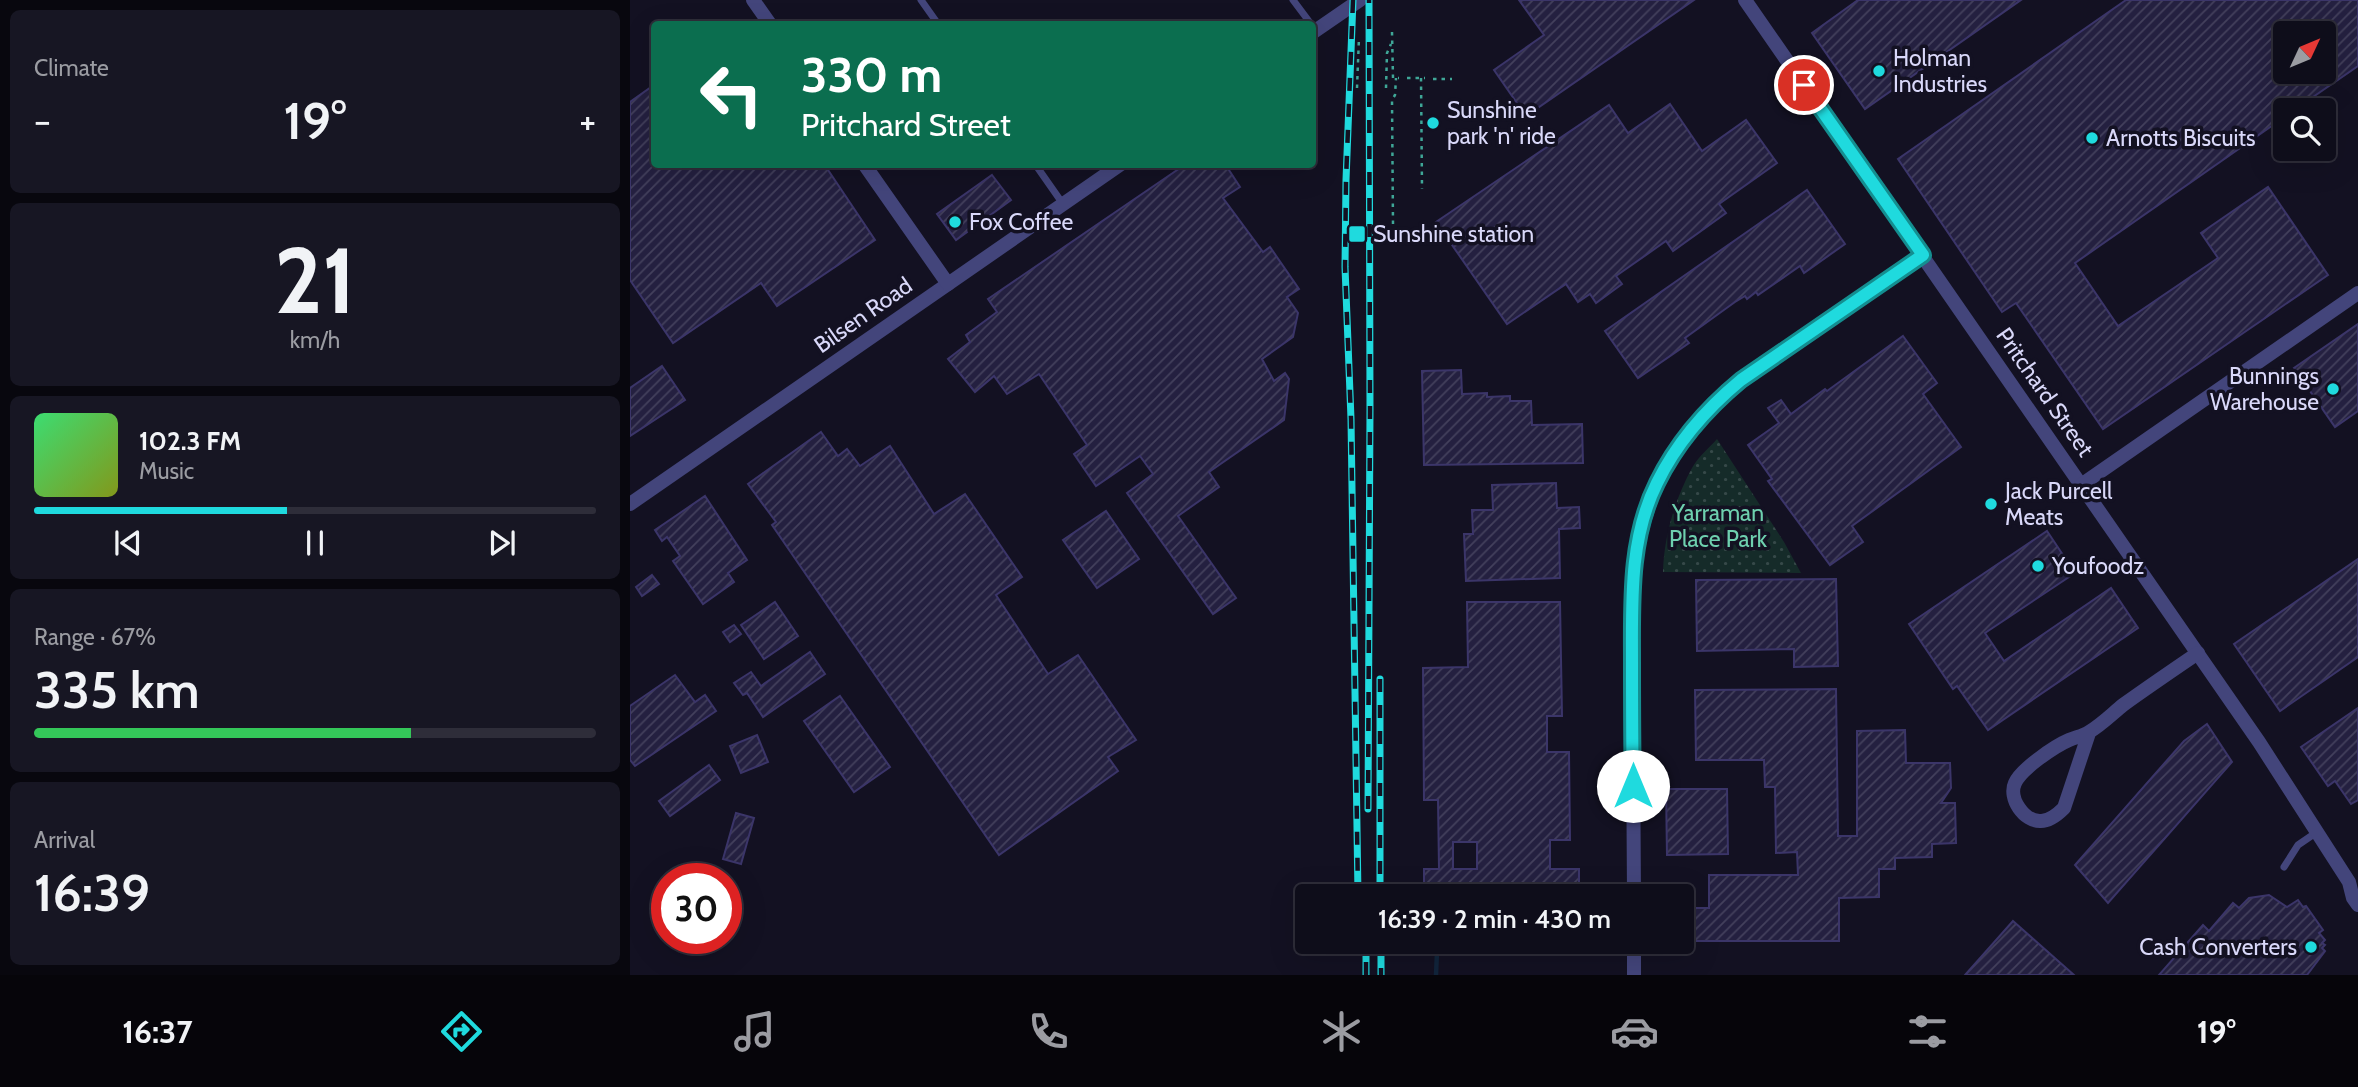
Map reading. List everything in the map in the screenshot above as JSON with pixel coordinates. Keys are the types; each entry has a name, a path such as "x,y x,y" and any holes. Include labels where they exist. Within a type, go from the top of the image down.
{"street":[{"path":"753,0 768,21"},
{"path":"1316,27 1360,0"},
{"name":"Pritchard Street","path":"1745,0 2259,742 2353,884 2358,905"},
{"path":"867,168 948,284"},
{"name":"Bilsen Road","path":"630,504 1115,168"},
{"path":"1634,884 1632,583 1639,538 1656,485 1687,433 1721,397 1741,380 1923,255"},
{"path":"2081,485 2358,293"},
{"path":"2089,733 2064,808 2057,815 2041,821 2033,820 2024,814 2017,806 2013,792 2015,783 2029,766 2068,740 2089,733 2122,706 2198,653"},
{"path":"1634,954 1634,975"}],"lane":[{"path":"921,0 936,21"},
{"path":"1293,0 1307,21"},
{"path":"1038,168 1063,205"},
{"path":"2284,867 2298,845 2317,832"}],"path":[{"path":"1392,32 1392,78 1397,78 1392,100 1393,224"},
{"path":"1357,88 1359,37"},
{"path":"1386,88 1387,53 1392,41"},
{"path":"1407,78 1423,78 1422,189"},
{"path":"1433,79 1452,79"}],"green space":[{"name":"Yarraman Place Park","path":"1717,439 1801,573 1663,572 1668,531 1680,492 1694,464"}],"building":[{"path":"1519,0 1694,0 1526,116 1494,70 1544,35"},
{"name":"Holman Industries","path":"1858,0 2021,0 1865,109 1812,33"},
{"name":"Arnotts Biscuits","path":"2126,0 2358,0 2358,66 2336,81 2336,21 2273,21 2273,84 2332,84 2311,98 2273,98 2273,125 2075,263 2118,326 2218,258 2201,233 2268,187 2328,275 2103,429 2016,303 2002,312 1898,159"},
{"path":"651,87 651,168 827,168 875,240 777,306 761,283 673,343 630,280 630,102"},
{"path":"1670,104 1702,151 1746,120 1777,163 1719,204 1726,213 1673,251 1666,241 1616,276 1622,284 1596,303 1590,294 1578,302 1566,284 1507,324 1436,222 1609,105 1628,133"},
{"path":"1180,168 1228,168 1240,187 1223,198 1263,252 1270,247 1299,289 1287,297 1298,313 1293,337 1262,359 1274,381 1285,373 1289,379 1284,420 1209,472 1219,487 1178,516 1236,598 1213,614 1127,493 1153,474 1140,456 1096,486 1074,454 1087,445 1039,374 1007,394 994,376 975,392 948,359 970,342 966,335 997,312 988,299"},
{"path":"992,175 1011,200 956,240 937,214"},
{"path":"1807,190 1845,244 1804,273 1800,266 1758,295 1756,292 1747,299 1745,296 1735,302 1685,338 1689,343 1638,378 1605,331"},
{"name":"Bunnings Warehouse","path":"2358,324 2358,411 2335,427 2294,368"},
{"path":"1903,336 1937,383 1923,394 1961,447 1852,526 1863,542 1830,565 1768,481 1772,479 1748,445 1779,423 1768,408 1781,400 1791,414"},
{"path":"662,366 685,400 630,436 630,388"},
{"path":"1461,370 1462,394 1487,393 1487,397 1510,396 1510,401 1531,401 1532,425 1582,424 1583,463 1424,465 1422,371"},
{"path":"821,432 838,456 847,449 860,466 890,446 934,514 965,494 1022,577 996,595 1048,674 1078,655 1136,740 1108,757 1118,771 999,855 772,525 776,522 748,484"},
{"path":"1556,483 1557,508 1579,507 1580,528 1559,529 1560,578 1466,581 1464,534 1473,534 1472,510 1493,510 1492,485"},
{"path":"705,496 747,560 728,573 734,582 703,604 673,561 680,556 667,537 662,541 655,530"},
{"path":"1106,511 1139,559 1097,588 1063,540"},
{"path":"2047,531 2075,573 1985,633 2004,661 2111,588 2138,628 1988,730 1957,686 1953,689 1909,624"},
{"path":"2358,559 2358,657 2280,711 2234,644"},
{"path":"652,575 659,584 642,596 636,587"},
{"path":"1836,579 1838,666 1794,667 1794,649 1697,651 1696,580"},
{"path":"775,602 798,636 764,659 741,625"},
{"path":"1467,602 1560,602 1562,716 1547,716 1547,752 1569,752 1570,840 1550,840 1550,869 1579,869 1579,884 1424,884 1424,869 1439,869 1438,800 1424,800 1423,668 1468,667","holes":["1453,842 1477,842 1477,869 1453,869"]},
{"path":"734,625 741,634 730,642 723,632"},
{"path":"810,652 825,674 763,717 747,693 743,695 734,683 751,672 761,686"},
{"path":"675,675 695,702 705,695 716,711 635,766 630,760 630,706"},
{"path":"1836,689 1838,836 1857,836 1857,731 1905,730 1906,763 1950,763 1951,788 1941,803 1955,803 1956,843 1932,844 1932,857 1895,858 1895,869 1879,869 1879,897 1839,898 1839,941 1694,941 1694,908 1709,908 1709,875 1798,875 1797,852 1776,853 1775,787 1765,787 1764,760 1696,760 1695,690"},
{"path":"840,696 890,767 854,792 804,721"},
{"path":"2358,708 2358,800 2351,804 2335,781 2328,786 2301,747"},
{"path":"2207,724 2232,762 2108,903 2075,865 2184,741"},
{"path":"757,735 768,762 741,773 730,746"},
{"path":"709,765 720,780 670,816 659,801"},
{"path":"1666,789 1727,789 1728,854 1667,855"},
{"path":"736,813 754,818 741,863 723,859"},
{"path":"2269,895 2287,907 2298,900 2303,907 2306,906 2323,930 2319,933 2325,940 2322,948 2325,951 2307,975 2159,975 2203,925 2209,931 2233,903 2239,908 2249,898"},
{"path":"2013,921 2074,975 1965,975"}],"waterway":[{"path":"1436,975 1437,954"}],"railway":[{"path":"1353,0 1345,267 1351,419 1358,884"},
{"path":"1368,809 1369,0"},
{"path":"1380,679 1380,884"},
{"path":"1366,954 1366,975"},
{"path":"1381,954 1381,975"}],"place":[{"name":"Holman Industries","path":"1879,71"},
{"name":"Sunshine park 'n' ride","path":"1433,123"},
{"name":"Arnotts Biscuits","path":"2092,138"},
{"name":"Fox Coffee","path":"955,222"},
{"name":"Sunshine station","path":"1357,234"},
{"name":"Bunnings Warehouse","path":"2333,389"},
{"name":"Jack Purcell Meats","path":"1991,504"},
{"name":"Youfoodz","path":"2038,566"},
{"name":"Cash Converters","path":"2311,947"}],"route":[{"path":"1633,786 1632,583 1636,548 1656,485 1687,433 1721,397 1741,380 1923,255 1804,85"}]}
